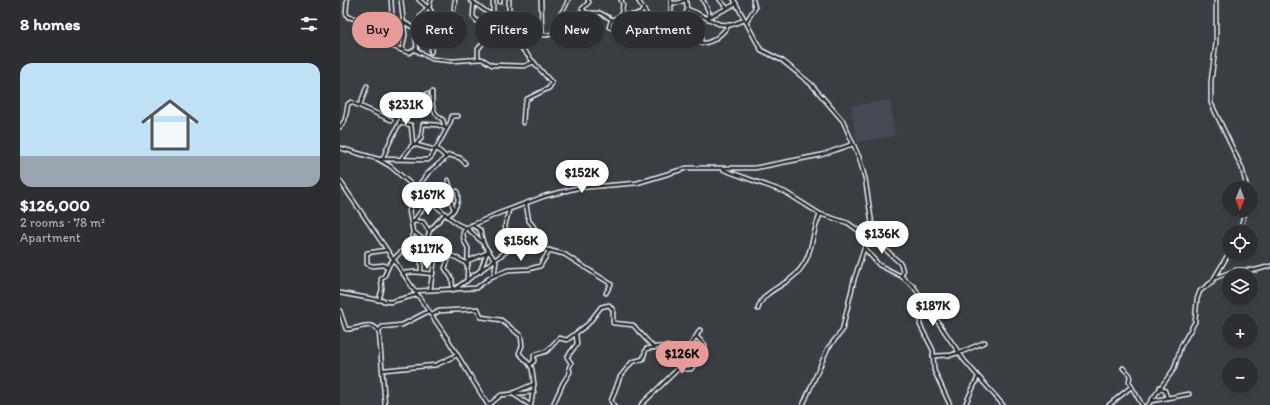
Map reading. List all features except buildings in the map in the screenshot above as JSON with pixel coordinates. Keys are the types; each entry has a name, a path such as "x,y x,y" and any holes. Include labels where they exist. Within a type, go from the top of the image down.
{"street":[{"path":"347,0 346,13 348,17 352,18"},
{"path":"391,0 392,12"},
{"path":"402,0 405,35 402,50"},
{"path":"420,0 428,6 431,12"},
{"path":"423,12 431,0"},
{"path":"454,9 455,0"},
{"path":"470,0 476,2 488,12"},
{"path":"493,0 494,12"},
{"path":"509,0 509,11 510,12"},
{"path":"541,0 543,35 550,35 555,31 559,17 565,9 568,0"},
{"path":"585,12 582,8 588,3 588,0"},
{"path":"622,0 622,12"},
{"path":"638,0 643,10"},
{"path":"671,12 671,1 678,3 685,0 686,12"},
{"path":"703,0 709,18"},
{"path":"720,0 727,8"},
{"path":"734,0 761,50 788,65 816,89 843,121 865,178 872,224 854,280 842,331 828,348 803,405"},
{"path":"705,16 717,23 729,25 745,21 755,8 753,0"},
{"path":"1216,0 1216,40 1211,81 1211,103 1242,168 1245,181"},
{"path":"476,2 473,17 481,25 483,36 483,43 478,49 478,59"},
{"path":"709,18 736,4"},
{"path":"687,9 694,12"},
{"path":"404,23 411,26"},
{"path":"705,42 711,42 718,39 729,25"},
{"path":"397,48 409,53 416,49 419,53 432,58 452,61 482,59 492,65 524,66 534,62"},
{"path":"522,48 552,84 549,88 527,99 524,108 523,123"},
{"path":"360,105 366,86"},
{"path":"432,92 431,103 435,114 443,120 445,128 444,133"},
{"path":"383,159 387,146 400,123 406,108 427,94"},
{"path":"340,127 345,120 349,102 360,105 391,120"},
{"path":"378,159 425,161 430,159 452,116 458,116"},
{"path":"400,123 411,125 414,144"},
{"path":"401,160 421,138 423,124 438,125 445,128"},
{"path":"414,144 436,149 445,156 444,160"},
{"path":"466,228 558,192 587,186 637,183 683,169 764,167 821,155 853,144"},
{"path":"340,148 378,159 395,169 446,215 461,227 466,228 483,242"},
{"path":"410,246 413,232 413,222 409,209 416,189 428,173 450,154 460,158 465,163"},
{"path":"722,169 782,191 820,214 841,219 859,229 897,259 902,268 901,276"},
{"path":"448,180 451,187 450,199 454,209"},
{"path":"340,181 414,291 432,315 489,405 498,396 534,392"},
{"path":"426,242 429,232 454,209 459,198 457,191"},
{"path":"413,222 429,200"},
{"path":"526,204 530,222 534,226 533,246"},
{"path":"509,210 505,226 506,239 522,245 533,246 565,255 611,284 606,293"},
{"path":"758,309 760,302 766,295 794,276 803,266 812,248 820,214"},
{"path":"413,222 423,222 429,232"},
{"path":"472,226 480,230 483,242 496,263 494,267 494,276"},
{"path":"466,228 464,233 464,241 468,248 468,266 466,273 467,281"},
{"path":"413,232 435,250"},
{"path":"453,290 480,272 507,251 522,245"},
{"path":"379,300 382,289 380,280 385,276 388,268 404,249 410,246 418,246 450,255 468,266"},
{"path":"418,246 421,251 421,272"},
{"path":"865,248 879,265 901,276 911,284 928,305 931,314 944,329 959,353 1003,405"},
{"path":"386,250 367,253 365,261 371,266 384,265 388,268"},
{"path":"430,290 435,250"},
{"path":"414,291 476,288 494,276 510,270 529,269 540,266 550,250"},
{"path":"468,261 488,252"},
{"path":"480,272 488,252"},
{"path":"450,255 445,268 452,279 453,290"},
{"path":"1148,405 1174,369 1181,346 1195,322 1197,299 1200,291 1215,278 1225,261"},
{"path":"1215,278 1236,270 1256,270 1270,266"},
{"path":"402,273 421,272 433,274"},
{"path":"340,293 352,294 372,300 397,301 417,295"},
{"path":"921,297 920,325 929,342 933,356 934,370 950,405"},
{"path":"530,365 534,361 534,355 546,351 558,339 562,338 567,340 576,334 589,323 601,307 608,305 613,310 612,323 633,325 654,348"},
{"path":"432,315 436,312 476,308 479,309 481,317 501,320 522,337 522,346 519,353 530,365 534,392 530,405 512,394"},
{"path":"340,311 346,329 349,330 365,325 379,330"},
{"path":"379,330 382,327 403,324 429,312"},
{"path":"379,330 384,370 382,379 385,405"},
{"path":"640,405 679,369 700,330"},
{"path":"553,405 562,383 570,372 569,368 571,363 567,357 577,344 576,334"},
{"path":"679,369 690,369 704,352 705,345 697,337"},
{"path":"933,356 959,353 985,342"},
{"path":"614,405 611,401 620,377 632,362 643,359 646,349 671,346 679,350 684,358"},
{"path":"384,370 436,365 457,355"},
{"path":"1123,368 1130,375 1128,381 1142,405"},
{"path":"965,405 975,387 978,377"},
{"path":"512,394 534,384"},
{"path":"1109,405 1131,387"},
{"path":"1160,387 1165,391 1167,397"},
{"path":"1151,401 1189,394"}],"shaded area":[{"path":"890,100 895,136 857,142 851,106"}]}
